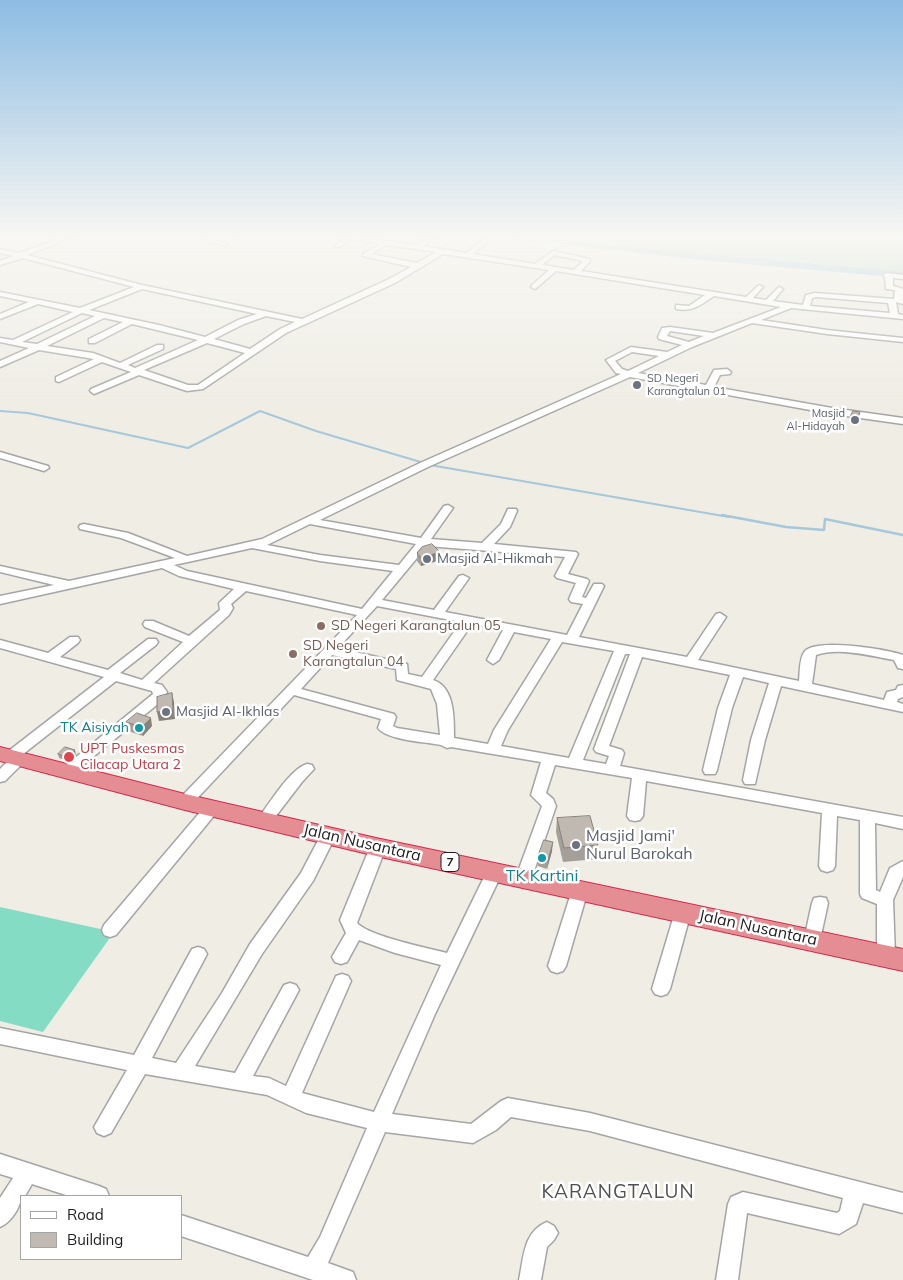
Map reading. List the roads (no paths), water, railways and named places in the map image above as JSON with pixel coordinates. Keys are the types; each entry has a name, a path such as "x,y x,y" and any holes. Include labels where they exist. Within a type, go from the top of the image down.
{"highway":[{"name":"Jalan Nusantara","path":"7,761 66,771 185,802 378,847 895,958"}],"street":[{"path":"15,297 131,321 250,352"},
{"path":"15,342 116,297"},
{"path":"185,297 314,325"},
{"path":"0,340 76,352 138,370 187,388 194,388 200,387 250,352 301,321 355,297"},
{"path":"670,313 691,297"},
{"path":"679,307 690,308 708,297"},
{"path":"730,297 806,308 894,316"},
{"path":"735,305 748,297"},
{"path":"768,302 772,297"},
{"path":"806,308 810,297"},
{"path":"836,297 898,302 894,316 883,338"},
{"path":"0,317 39,301"},
{"path":"0,600 254,545 310,521 427,463 476,444 689,345 790,306"},
{"path":"94,392 138,370 208,340 241,322 265,314"},
{"path":"0,364 104,315"},
{"path":"92,341 131,321"},
{"path":"753,321 827,332 903,340"},
{"path":"689,345 662,337 666,330 670,329 714,336"},
{"path":"825,343 827,332"},
{"path":"122,365 160,346"},
{"path":"667,355 631,348 610,360 616,369 629,374 903,422"},
{"path":"59,379 101,359"},
{"path":"710,387 717,372 727,372"},
{"path":"0,455 44,468"},
{"path":"185,802 365,613 424,542 448,508"},
{"path":"485,547 506,526 512,511"},
{"path":"310,521 424,542 572,554 561,576 583,581 575,599 590,602"},
{"path":"84,527 116,533 146,542 188,560"},
{"path":"454,544 461,534"},
{"path":"254,545 320,558 401,569"},
{"path":"163,564 184,574 365,613"},
{"path":"0,570 71,585"},
{"path":"437,614 463,578"},
{"path":"492,750 501,730 590,602 598,586"},
{"path":"144,685 191,641 226,612 225,603 242,588"},
{"path":"374,602 690,662 897,707"},
{"path":"690,662 720,617"},
{"path":"425,682 469,620"},
{"path":"149,624 191,641"},
{"path":"493,660 510,628"},
{"path":"50,658 74,640"},
{"path":"7,761 152,642"},
{"path":"0,644 157,688 160,692 159,696 66,771"},
{"path":"574,764 621,649"},
{"path":"805,687 807,662 810,653 814,651 840,649 898,657 903,665"},
{"path":"329,650 402,667 402,677 425,682 437,687 442,692 448,722 448,742"},
{"path":"611,771 617,752 601,749 629,678 637,652"},
{"path":"710,770 725,708 738,672"},
{"path":"750,780 758,740 776,680"},
{"path":"897,707 892,695 900,694 903,689"},
{"path":"290,690 389,717 385,727 388,731 903,823"},
{"path":"524,877 549,806 547,802 538,796 549,760"},
{"path":"264,821 297,778 307,769"},
{"path":"635,816 640,776"},
{"path":"110,930 212,808"},
{"path":"827,866 830,809"},
{"path":"867,816 868,894 886,900"},
{"path":"181,1072 228,998 256,949 307,877 328,835"},
{"path":"378,847 348,920 349,925 355,932 395,946 452,961"},
{"path":"895,958 886,900 888,890 895,880 896,872 903,867"},
{"path":"313,1269 327,1244 452,961 495,871"},
{"path":"556,966 580,890"},
{"path":"812,940 820,903"},
{"path":"661,989 683,912"},
{"path":"340,956 355,932"},
{"path":"104,1127 140,1064 198,954"},
{"path":"291,1097 342,981"},
{"path":"240,1082 290,990"},
{"path":"0,1036 181,1072 269,1087 306,1104 380,1122 473,1134 490,1124 505,1108 511,1106 590,1122 903,1203"},
{"path":"0,1164 96,1195"},
{"path":"0,1217 28,1173"},
{"path":"726,1280 738,1204 743,1202 839,1224 849,1217 855,1191"},
{"path":"182,1225 345,1280"},
{"path":"530,1280 538,1241 547,1232"}],"waterway":[{"path":"0,411 28,413 188,448 260,411 316,431 424,463"},
{"path":"430,465 729,517"},
{"path":"722,515 786,527 824,530 825,519 903,535"}],"place":[{"name":"SD Negeri Karangtalun 01","path":"637,385"},
{"name":"Masjid Al-Hidayah","path":"855,420"},
{"name":"Masjid Al-Hikmah","path":"427,559"},
{"name":"SD Negeri Karangtalun 05","path":"321,626"},
{"name":"SD Negeri Karangtalun 04","path":"293,654"},
{"name":"Masjid Al-Ikhlas","path":"166,712"},
{"name":"TK Aisiyah","path":"139,728"},
{"name":"UPT Puskesmas Cilacap Utara 2","path":"69,757"},
{"name":"Masjid Jami' Nurul Barokah","path":"576,845"},
{"name":"TK Kartini","path":"542,858"}],"district":[{"name":"KARANGTALUN","path":"618,1192"}]}
